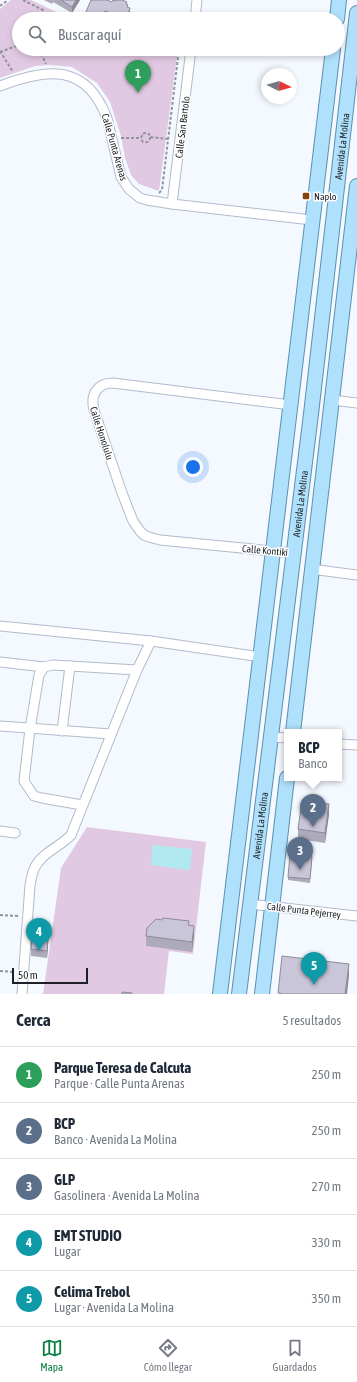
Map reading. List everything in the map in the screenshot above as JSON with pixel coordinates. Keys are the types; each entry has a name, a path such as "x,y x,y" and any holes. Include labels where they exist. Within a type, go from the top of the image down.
{"main road":[{"path":"338,12 339,0"},
{"name":"Avenida La Molina","path":"239,994 314,382 357,13"},
{"name":"Avenida La Molina","path":"220,994 332,56"},
{"name":"Avenida La Molina","path":"293,729 311,569 354,232 357,186"},
{"name":"Avenida La Molina","path":"262,994 287,781"},
{"path":"243,803 261,818"}],"street":[{"path":"196,12 197,0"},
{"name":"Calle San Bartolo","path":"172,204 190,56"},
{"name":"Calle Punta Arenas","path":"0,86 24,78 44,74 67,75 80,80 91,89 104,109 121,177 134,194 147,200 312,220"},
{"name":"Calle Honolulu","path":"237,548 154,539 140,531 133,521 122,493 94,410 92,399 93,395 99,387 108,383 113,383 291,405"},
{"path":"332,400 357,403"},
{"name":"Calle Kontiki","path":"237,548 293,553"},
{"path":"311,569 357,575"},
{"path":"0,626 151,641 261,656"},
{"path":"22,994 30,885 34,869 42,858 71,835 137,670 151,641"},
{"path":"0,662 44,667 53,665 137,670"},
{"path":"62,731 70,666"},
{"path":"44,667 39,675 30,729 24,781 34,796 82,805"},
{"path":"0,726 111,734"},
{"path":"271,737 284,738"},
{"path":"342,744 357,745"},
{"path":"0,831 15,833"},
{"name":"Calle Punta Pejerrey","path":"250,904 357,916"}],"path":[{"path":"0,6 8,0"},
{"path":"24,0 43,10 43,12"},
{"path":"12,48 0,52 14,74"},
{"path":"42,56 47,67"},
{"path":"152,192 160,193 162,190 178,56"},
{"path":"140,138 142,134 146,133 149,134 150,137 168,139"},
{"path":"140,138 141,141 145,143 148,142 150,137"},
{"path":"122,145 120,138 140,138"},
{"path":"0,915 28,917"},
{"path":"0,971 23,973"}],"shaded area":[{"path":"11,0 31,0 56,12 12,12 12,56 177,56 159,191 139,184 131,175 110,102 97,83 72,67 49,65 35,66 0,78 0,9"},
{"path":"87,827 206,842 193,954 169,951 164,994 43,994 61,868"}],"water":[{"path":"153,845 192,849 190,870 151,865"}],"building":[{"path":"61,0 76,0 72,7"},
{"path":"91,0 107,0 112,2 113,0 122,0 127,2 127,7 130,8 129,12 86,12"},
{"path":"302,801 329,804 325,833 298,829"},
{"path":"290,855 312,857 310,879 288,877"},
{"path":"163,918 189,921 188,925 194,926 192,942 146,936 147,928 156,919 162,920"},
{"path":"32,938 48,940 47,951 31,949"},
{"path":"282,956 349,964 345,994 278,993"},
{"path":"122,992 132,993 132,994 122,994"}],"place":[{"name":"Parque Teresa de Calcuta","path":"138,93"},
{"name":"Naplo","path":"306,196"},
{"name":"BCP","path":"313,827"},
{"name":"GLP","path":"300,870"},
{"name":"EMT STUDIO","path":"39,951"},
{"name":"Celima Trebol","path":"314,985"}]}
